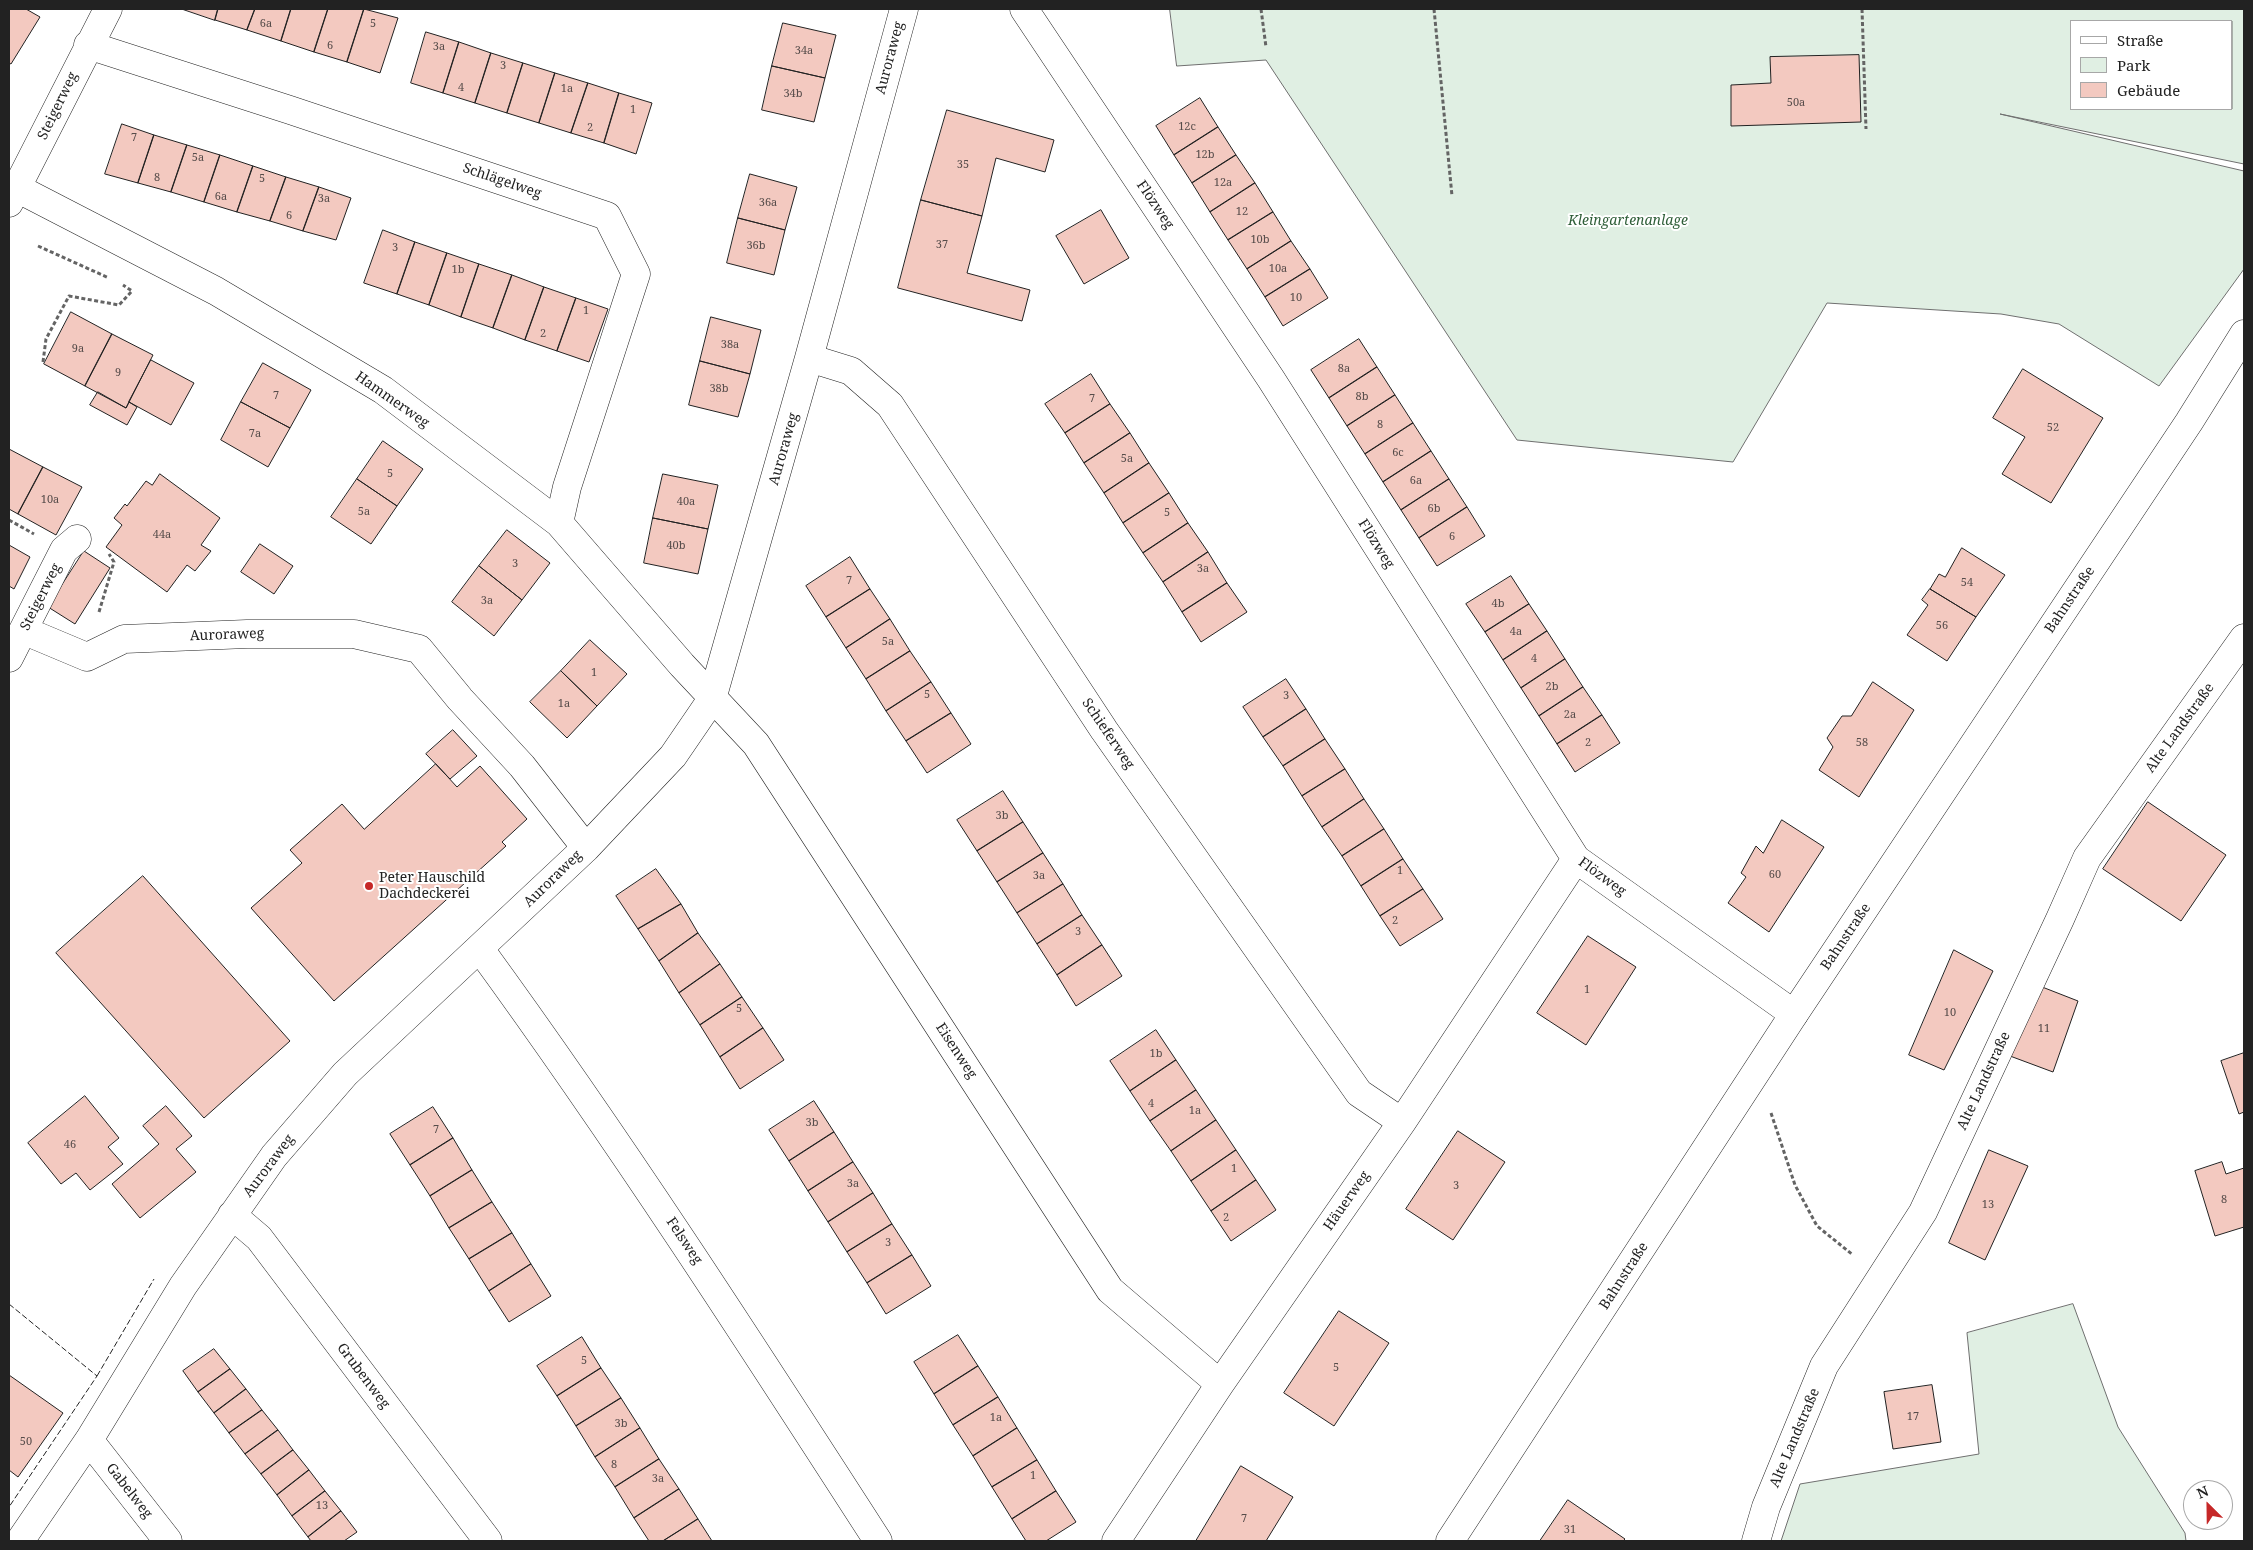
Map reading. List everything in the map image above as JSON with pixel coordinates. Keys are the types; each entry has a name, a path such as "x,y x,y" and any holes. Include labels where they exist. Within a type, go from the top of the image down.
{"street":[{"name":"Steigerweg","path":"12,192 108,9"},
{"name":"Auroraweg","path":"20,1541 89,1440 182,1286 274,1156 345,1074 586,848 673,756 712,699 809,358 904,9"},
{"name":"Flözweg","path":"1024,9 1271,379 1576,859 1794,1014"},
{"name":"Schlägelweg","path":"88,45 607,216 636,274 568,487 559,523"},
{"name":"Hammerweg","path":"12,192 216,291 383,390 559,523 712,699"},
{"name":"Bahnstraße","path":"1450,1541 1756,1075 1794,1014 2189,422 2244,334"},
{"name":"Schieferweg","path":"809,358 851,371 890,405 1104,730 1359,1093 1402,1122"},
{"name":"Steigerweg","path":"9,658 64,550 77,539"},
{"name":"Auroraweg","path":"24,630 87,657 124,639 286,634 354,634 419,649 460,699 522,766 586,848"},
{"name":"Alte Landstraße","path":"1756,1541 1766,1507 1824,1366 1880,1276 1923,1212 2060,919 2086,858 2244,638"},
{"name":"Eisenweg","path":"712,699 756,744 1110,1290 1220,1384"},
{"name":"Häuerweg","path":"1116,1541 1220,1384 1402,1122 1576,859"},
{"name":"Felsweg","path":"480,949 541,1033 693,1254 878,1541"},
{"name":"Grubenweg","path":"232,1215 259,1238 488,1541"},
{"name":"Gabelweg","path":"89,1440 168,1541"}],"path":[{"path":"1262,9 1266,47"},
{"path":"1434,9 1452,196"},
{"path":"1862,9 1866,129"},
{"path":"38,246 111,279"},
{"path":"42,362 46,339 69,296 119,305 132,291 119,283"},
{"path":"104,649 98,614 114,562 108,554"},
{"path":"1756,1075 1780,1134 1795,1185 1817,1226 1880,1276"}],"green space":[{"name":"Kleingartenanlage","path":"1170,9 2244,9 2244,164 2000,114 2244,171 2244,269 2159,386 2059,324 2001,314 1827,303 1733,462 1517,440 1266,60 1177,66"},
{"path":"2073,1304 2118,1427 2185,1533 2186,1541 1781,1541 1800,1484 1979,1454 1967,1333"}],"building":[{"path":"9,9 26,9 40,17 11,64 9,63"},
{"path":"182,9 218,9 215,20"},
{"path":"218,9 255,9 247,30 215,20"},
{"path":"255,9 291,9 281,41 247,30"},
{"path":"291,9 328,9 314,52 281,41"},
{"path":"328,9 364,9 347,62 314,52"},
{"path":"364,9 398,18 380,73 347,62"},
{"path":"783,23 836,35 825,78 772,66"},
{"path":"426,32 459,42 443,93 411,83"},
{"path":"459,42 491,53 475,103 443,93"},
{"path":"491,53 523,63 507,113 475,103"},
{"path":"1859,55 1861,122 1731,126 1731,85 1771,83 1770,57"},
{"path":"523,63 555,73 539,123 507,113"},
{"path":"772,66 825,78 814,122 762,110"},
{"path":"555,73 588,83 571,133 539,123"},
{"path":"588,83 619,93 604,143 571,133"},
{"path":"619,93 652,103 636,154 604,143"},
{"path":"1200,98 1218,127 1174,155 1156,126"},
{"path":"947,110 1054,140 1045,172 996,158 982,216 921,200"},
{"path":"122,124 154,135 138,183 105,174"},
{"path":"1218,127 1236,155 1192,183 1174,155"},
{"path":"154,135 187,145 171,192 138,183"},
{"path":"187,145 220,155 204,202 171,192"},
{"path":"220,155 253,166 237,212 204,202"},
{"path":"1236,155 1255,183 1210,212 1192,183"},
{"path":"253,166 286,177 270,221 237,212"},
{"path":"750,174 797,187 785,230 738,218"},
{"path":"286,177 319,187 303,231 270,221"},
{"path":"1255,183 1273,212 1228,240 1210,212"},
{"path":"319,187 351,198 336,240 303,231"},
{"path":"921,200 982,216 967,273 1030,290 1022,321 898,288"},
{"path":"1101,210 1129,258 1084,284 1056,236"},
{"path":"1273,212 1291,241 1247,269 1228,240"},
{"path":"738,218 785,230 774,275 727,263"},
{"path":"383,230 415,242 397,294 364,283"},
{"path":"1291,241 1310,269 1265,297 1247,269"},
{"path":"415,242 447,253 429,305 397,294"},
{"path":"447,253 479,264 461,317 429,305"},
{"path":"479,264 512,275 493,328 461,317"},
{"path":"1310,269 1328,298 1283,326 1265,297"},
{"path":"512,275 544,287 525,340 493,328"},
{"path":"544,287 576,298 557,351 525,340"},
{"path":"576,298 608,309 589,362 557,351"},
{"path":"71,312 112,334 85,386 44,364"},
{"path":"711,317 761,330 750,374 700,361"},
{"path":"112,334 153,355 126,408 85,386"},
{"path":"1359,339 1377,367 1329,398 1311,370"},
{"path":"151,360 194,383 171,425 129,402"},
{"path":"700,361 750,374 738,417 689,405"},
{"path":"263,363 311,390 290,428 241,402"},
{"path":"1377,367 1395,395 1347,426 1329,398"},
{"path":"2023,369 2103,418 2051,503 2002,474 2025,437 1993,418"},
{"path":"1091,374 1110,404 1065,433 1045,404"},
{"path":"98,392 126,408 129,402 137,407 127,425 90,405"},
{"path":"1395,395 1413,423 1365,454 1347,426"},
{"path":"241,402 290,428 268,467 221,440"},
{"path":"1110,404 1130,433 1084,463 1065,433"},
{"path":"1413,423 1431,451 1383,482 1365,454"},
{"path":"1130,433 1149,463 1104,493 1084,463"},
{"path":"383,441 423,469 397,506 357,479"},
{"path":"9,449 43,467 18,514 9,509"},
{"path":"1431,451 1449,479 1401,510 1383,482"},
{"path":"1149,463 1169,493 1123,523 1104,493"},
{"path":"43,467 82,487 56,535 18,514"},
{"path":"160,474 220,518 201,545 211,551 195,571 187,565 167,592 106,547 122,525 114,518 125,504 127,506 146,481 152,485"},
{"path":"663,474 718,485 708,529 653,518"},
{"path":"357,479 397,506 371,544 331,517"},
{"path":"1449,479 1467,507 1419,538 1401,510"},
{"path":"1169,493 1188,523 1143,553 1123,523"},
{"path":"1467,507 1485,536 1437,566 1419,538"},
{"path":"653,518 708,529 698,574 644,563"},
{"path":"1188,523 1208,552 1163,582 1143,553"},
{"path":"507,530 550,563 522,600 479,566"},
{"path":"260,544 293,566 274,594 241,572"},
{"path":"9,545 30,557 14,589 9,586"},
{"path":"1962,548 2005,575 1976,617 1930,589 1939,574 1945,577"},
{"path":"84,551 110,568 75,624 48,607"},
{"path":"1208,552 1227,583 1182,612 1163,582"},
{"path":"850,557 870,589 826,617 806,586"},
{"path":"479,566 522,600 494,636 452,602"},
{"path":"1511,576 1529,604 1485,632 1466,604"},
{"path":"1227,583 1247,612 1201,642 1182,612"},
{"path":"870,589 890,619 846,648 826,617"},
{"path":"1930,589 1976,617 1947,661 1907,635 1928,605 1922,600"},
{"path":"1529,604 1547,631 1503,660 1485,632"},
{"path":"890,619 910,651 866,679 846,648"},
{"path":"1547,631 1565,659 1521,688 1503,660"},
{"path":"590,640 627,674 597,706 561,671"},
{"path":"910,651 931,682 886,711 866,679"},
{"path":"1565,659 1583,687 1539,716 1521,688"},
{"path":"561,671 597,706 567,738 530,702"},
{"path":"1286,679 1306,709 1263,737 1243,707"},
{"path":"931,682 951,713 906,741 886,711"},
{"path":"1873,682 1914,710 1859,797 1819,770 1833,747 1827,738 1842,716 1851,716"},
{"path":"1583,687 1602,715 1557,744 1539,716"},
{"path":"1306,709 1325,739 1283,766 1263,737"},
{"path":"951,713 971,744 927,773 906,741"},
{"path":"1602,715 1620,743 1575,772 1557,744"},
{"path":"453,730 477,756 450,779 426,754"},
{"path":"1325,739 1345,769 1302,796 1283,766"},
{"name":"Peter Hauschild Dachdeckerei","path":"436,764 457,787 480,766 527,819 502,842 506,846 334,1001 251,908 302,863 290,850 342,804 364,829"},
{"path":"1345,769 1364,799 1322,827 1302,796"},
{"path":"1003,791 1023,822 977,851 957,820"},
{"path":"1364,799 1384,829 1342,856 1322,827"},
{"path":"2148,802 2226,855 2181,921 2103,869"},
{"path":"1782,820 1824,847 1769,932 1728,903 1746,877 1741,873 1756,846 1763,853"},
{"path":"1023,822 1043,853 997,882 977,851"},
{"path":"1384,829 1403,859 1361,886 1342,856"},
{"path":"1043,853 1063,884 1017,913 997,882"},
{"path":"1403,859 1423,889 1380,916 1361,886"},
{"path":"656,869 681,904 638,929 616,896"},
{"path":"143,876 290,1041 204,1118 56,953"},
{"path":"1063,884 1082,915 1037,944 1017,913"},
{"path":"1423,889 1443,919 1400,946 1380,916"},
{"path":"681,904 698,933 659,961 638,929"},
{"path":"1082,915 1102,945 1057,975 1037,944"},
{"path":"698,933 720,964 679,993 659,961"},
{"path":"1588,936 1636,967 1586,1045 1537,1013"},
{"path":"1102,945 1122,976 1076,1006 1057,975"},
{"path":"1954,950 1993,971 1944,1070 1909,1055"},
{"path":"720,964 742,997 700,1025 679,993"},
{"path":"2037,985 2078,1001 2053,1072 2010,1056"},
{"path":"742,997 763,1028 720,1057 700,1025"},
{"path":"763,1028 784,1060 740,1089 720,1057"},
{"path":"1156,1030 1176,1060 1130,1091 1110,1061"},
{"path":"2244,1053 2244,1112 2239,1114 2221,1061"},
{"path":"1176,1060 1196,1090 1150,1121 1130,1091"},
{"path":"1196,1090 1216,1120 1171,1151 1150,1121"},
{"path":"85,1096 119,1138 108,1147 123,1164 90,1190 76,1173 61,1184 28,1143"},
{"path":"814,1101 834,1132 789,1161 769,1130"},
{"path":"166,1106 192,1136 176,1149 196,1172 140,1218 112,1184 159,1144 143,1126"},
{"path":"433,1107 453,1138 410,1165 390,1134"},
{"path":"1216,1120 1236,1150 1191,1181 1171,1151"},
{"path":"1458,1131 1505,1162 1453,1240 1406,1209"},
{"path":"834,1132 853,1162 808,1191 789,1161"},
{"path":"453,1138 472,1170 430,1196 410,1165"},
{"path":"1236,1150 1256,1180 1211,1211 1191,1181"},
{"path":"1989,1150 2028,1166 1985,1260 1949,1243"},
{"path":"853,1162 873,1193 828,1222 808,1191"},
{"path":"2222,1162 2226,1174 2244,1168 2244,1227 2215,1236 2195,1171"},
{"path":"472,1170 492,1202 449,1228 430,1196"},
{"path":"1256,1180 1276,1210 1231,1241 1211,1211"},
{"path":"873,1193 892,1224 847,1252 828,1222"},
{"path":"492,1202 512,1233 469,1259 449,1228"},
{"path":"892,1224 912,1255 867,1283 847,1252"},
{"path":"512,1233 531,1264 489,1291 469,1259"},
{"path":"912,1255 931,1286 886,1314 867,1283"},
{"path":"531,1264 551,1296 509,1322 489,1291"},
{"path":"1339,1311 1389,1343 1334,1426 1284,1393"},
{"path":"958,1335 978,1366 934,1394 914,1362"},
{"path":"582,1337 601,1368 557,1396 537,1366"},
{"path":"214,1349 230,1369 198,1392 183,1371"},
{"path":"978,1366 998,1397 953,1425 934,1394"},
{"path":"601,1368 621,1398 576,1426 557,1396"},
{"path":"230,1369 246,1389 214,1413 198,1392"},
{"path":"9,1375 63,1413 18,1477 9,1470"},
{"path":"1932,1385 1941,1442 1893,1449 1884,1392"},
{"path":"246,1389 262,1410 229,1433 214,1413"},
{"path":"998,1397 1017,1428 973,1456 953,1425"},
{"path":"621,1398 640,1428 595,1457 576,1426"},
{"path":"262,1410 278,1430 245,1454 229,1433"},
{"path":"640,1428 659,1459 615,1487 595,1457"},
{"path":"1017,1428 1037,1460 992,1487 973,1456"},
{"path":"278,1430 293,1450 261,1474 245,1454"},
{"path":"293,1450 309,1470 277,1495 261,1474"},
{"path":"659,1459 679,1489 634,1518 615,1487"},
{"path":"1037,1460 1056,1491 1012,1519 992,1487"},
{"path":"1241,1466 1293,1497 1266,1541 1196,1541"},
{"path":"309,1470 325,1491 292,1516 277,1495"},
{"path":"679,1489 698,1519 663,1541 649,1541 634,1518"},
{"path":"325,1491 341,1511 308,1537 292,1516"},
{"path":"1056,1491 1076,1522 1046,1541 1026,1541 1012,1519"},
{"path":"1568,1500 1625,1539 1623,1541 1540,1541"},
{"path":"341,1511 357,1532 344,1541 311,1541 308,1537"},
{"path":"698,1519 712,1541 663,1541"}],"fence":[{"path":"97,1376 154,1279"},
{"path":"9,1304 97,1376 9,1507"}],"place":[{"name":"Peter Hauschild Dachdeckerei","path":"369,886"}]}
